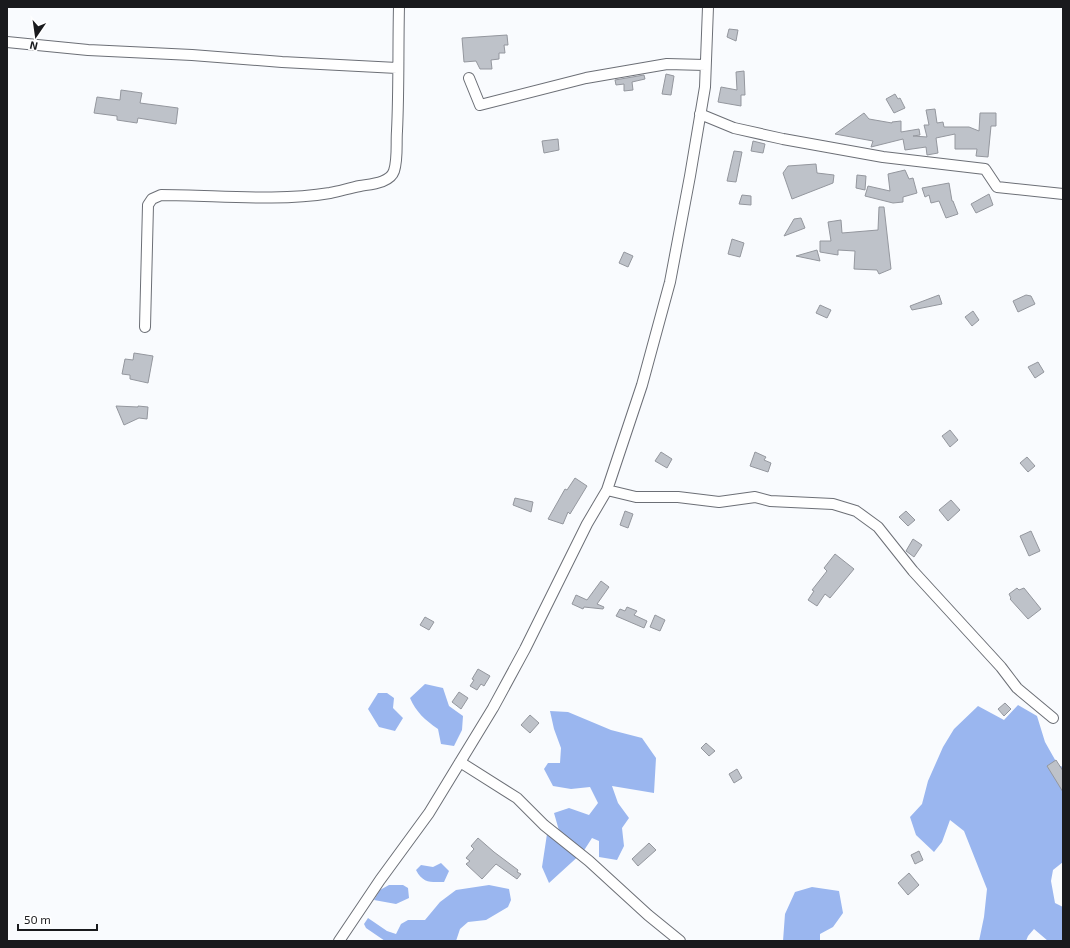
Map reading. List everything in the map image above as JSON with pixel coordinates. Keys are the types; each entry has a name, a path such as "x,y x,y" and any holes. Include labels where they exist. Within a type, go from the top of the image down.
{"street":[{"path":"146,327 148,205 152,199 161,195 254,197 330,193 377,183 387,180 392,175 395,164 398,97 397,68 399,7"},
{"path":"339,941 380,880 429,813 493,708 525,649 587,524 607,490 642,385 670,282 705,87 708,7"},
{"path":"7,42 88,50 397,68"},
{"path":"468,78 480,105 586,78 667,64 705,65"},
{"path":"700,114 734,128 783,139 883,157 985,169 997,188 1063,194"},
{"path":"607,490 636,497 678,497 719,502 755,497 770,501 833,504 856,511 878,527 913,571 1001,667 1017,688 1053,718"},
{"path":"460,762 517,798 544,825 589,861 648,915 680,941"}],"shaded area":[{"path":"425,684 443,688 449,706 463,716 462,730 454,746 441,744 438,729 421,715 410,698"},
{"path":"378,693 387,693 394,698 393,708 403,718 395,731 379,727 368,709"},
{"path":"1018,705 1037,716 1045,742 1058,765 1063,767 1063,862 1053,870 1051,881 1055,903 1063,907 1063,941 1048,941 1034,929 1026,941 979,941 984,917 987,889 964,831 950,820 942,842 934,852 916,835 910,817 922,804 928,781 943,747 954,729 978,706 1004,720"},
{"path":"550,711 568,712 611,730 642,738 656,758 654,793 612,786 618,803 629,818 622,828 624,846 617,860 599,857 599,841 592,838 583,852 549,883 542,867 547,834 560,834 554,813 569,808 589,815 598,803 590,787 571,789 553,786 544,769 548,763 560,763 561,748 554,729"},
{"path":"441,863 449,871 444,882 432,882 425,880 416,870 421,865 433,867"},
{"path":"389,885 403,885 408,888 409,898 396,904 374,900 380,890"},
{"path":"489,885 509,889 511,900 508,907 486,920 468,922 460,929 456,941 385,941 366,928 364,924 368,918 387,931 396,934 401,924 408,920 425,920 440,902 456,890"},
{"path":"812,887 839,891 843,913 833,927 820,934 820,941 783,941 785,914 795,892"}],"building":[{"path":"729,29 738,30 736,41 727,37"},
{"path":"507,35 508,45 504,45 505,53 499,53 499,59 491,60 492,69 480,69 476,61 464,62 462,38"},
{"path":"744,71 745,95 741,95 741,106 718,102 721,87 737,90 736,72"},
{"path":"666,74 674,76 671,95 662,94"},
{"path":"644,75 645,79 632,82 633,90 624,91 624,84 616,85 615,80"},
{"path":"121,90 142,93 140,103 178,108 176,124 138,118 137,123 117,120 117,116 94,113 97,97 120,100"},
{"path":"895,94 898,99 900,98 905,108 894,113 886,99"},
{"path":"935,109 937,123 943,122 944,127 969,127 979,131 980,113 996,113 996,126 991,126 988,157 976,156 977,149 955,149 955,134 936,138 938,153 927,155 926,147 905,150 903,139 871,147 873,141 835,134 864,113 869,119 892,123 901,121 901,132 919,129 920,135 913,136 927,137 924,125 929,125 926,110"},
{"path":"558,139 559,150 544,153 542,141"},
{"path":"753,141 765,144 763,153 751,151"},
{"path":"734,151 742,152 736,182 727,181"},
{"path":"816,164 817,173 834,175 833,183 792,199 783,173 788,166"},
{"path":"905,170 909,179 913,178 917,193 903,197 903,202 893,203 865,196 868,186 890,191 888,174"},
{"path":"857,175 866,176 865,190 856,188"},
{"path":"949,183 952,201 958,214 946,218 939,201 931,203 929,195 925,197 922,188"},
{"path":"989,194 993,205 976,213 971,204"},
{"path":"742,195 751,196 751,205 739,204"},
{"path":"879,207 884,207 891,269 879,274 877,270 854,269 855,251 838,250 838,255 820,252 820,241 831,241 828,222 841,220 842,233 878,230"},
{"path":"801,218 805,228 784,236 794,219"},
{"path":"732,239 744,243 740,257 728,254"},
{"path":"817,250 820,261 796,256"},
{"path":"624,252 633,256 628,267 619,263"},
{"path":"939,295 942,304 912,310 910,306"},
{"path":"1026,295 1031,296 1035,304 1018,312 1013,301"},
{"path":"820,305 831,310 827,318 816,313"},
{"path":"973,311 979,320 972,326 965,317"},
{"path":"134,353 153,356 148,383 130,379 130,375 122,374 125,359 133,360"},
{"path":"1038,362 1044,372 1035,378 1028,367"},
{"path":"116,406 148,407 147,419 139,418 124,425"},
{"path":"950,430 958,440 950,447 942,436"},
{"path":"661,452 672,459 667,468 655,461"},
{"path":"755,452 766,457 764,460 771,463 768,472 750,466"},
{"path":"1027,457 1035,466 1028,472 1020,463"},
{"path":"575,478 587,486 570,514 568,512 563,524 548,519 565,489 567,490"},
{"path":"515,498 533,502 531,512 513,505"},
{"path":"951,500 960,510 948,521 939,510"},
{"path":"625,511 633,514 628,528 620,525"},
{"path":"906,511 915,520 908,526 899,517"},
{"path":"1031,531 1040,551 1029,556 1020,536"},
{"path":"913,539 922,545 914,557 906,551"},
{"path":"835,554 854,569 830,598 825,594 817,606 808,600 814,591 812,590 827,571 824,568"},
{"path":"601,581 609,587 597,604 604,607 603,609 584,607 583,609 572,604 576,595 587,600"},
{"path":"1017,588 1019,590 1024,588 1041,609 1028,619 1010,599 1009,594"},
{"path":"627,607 637,611 634,615 647,621 644,628 616,616 620,609 625,611"},
{"path":"655,615 665,620 660,631 650,627"},
{"path":"425,617 434,622 429,630 420,625"},
{"path":"478,669 490,676 484,686 481,684 477,690 470,686"},
{"path":"459,692 468,698 461,709 452,702"},
{"path":"1005,703 1011,709 1004,716 998,709"},
{"path":"530,715 539,723 530,733 521,725"},
{"path":"706,743 715,751 709,756 701,748"},
{"path":"1056,760 1063,771 1063,792 1047,766"},
{"path":"737,769 742,778 734,783 729,774"},
{"path":"478,838 518,870 517,872 521,874 517,879 496,864 482,879 466,864 470,861 466,858 474,849 471,846"},
{"path":"649,843 656,850 638,866 632,859"},
{"path":"919,851 923,860 915,864 911,855"},
{"path":"909,873 919,885 908,895 898,883"}]}
